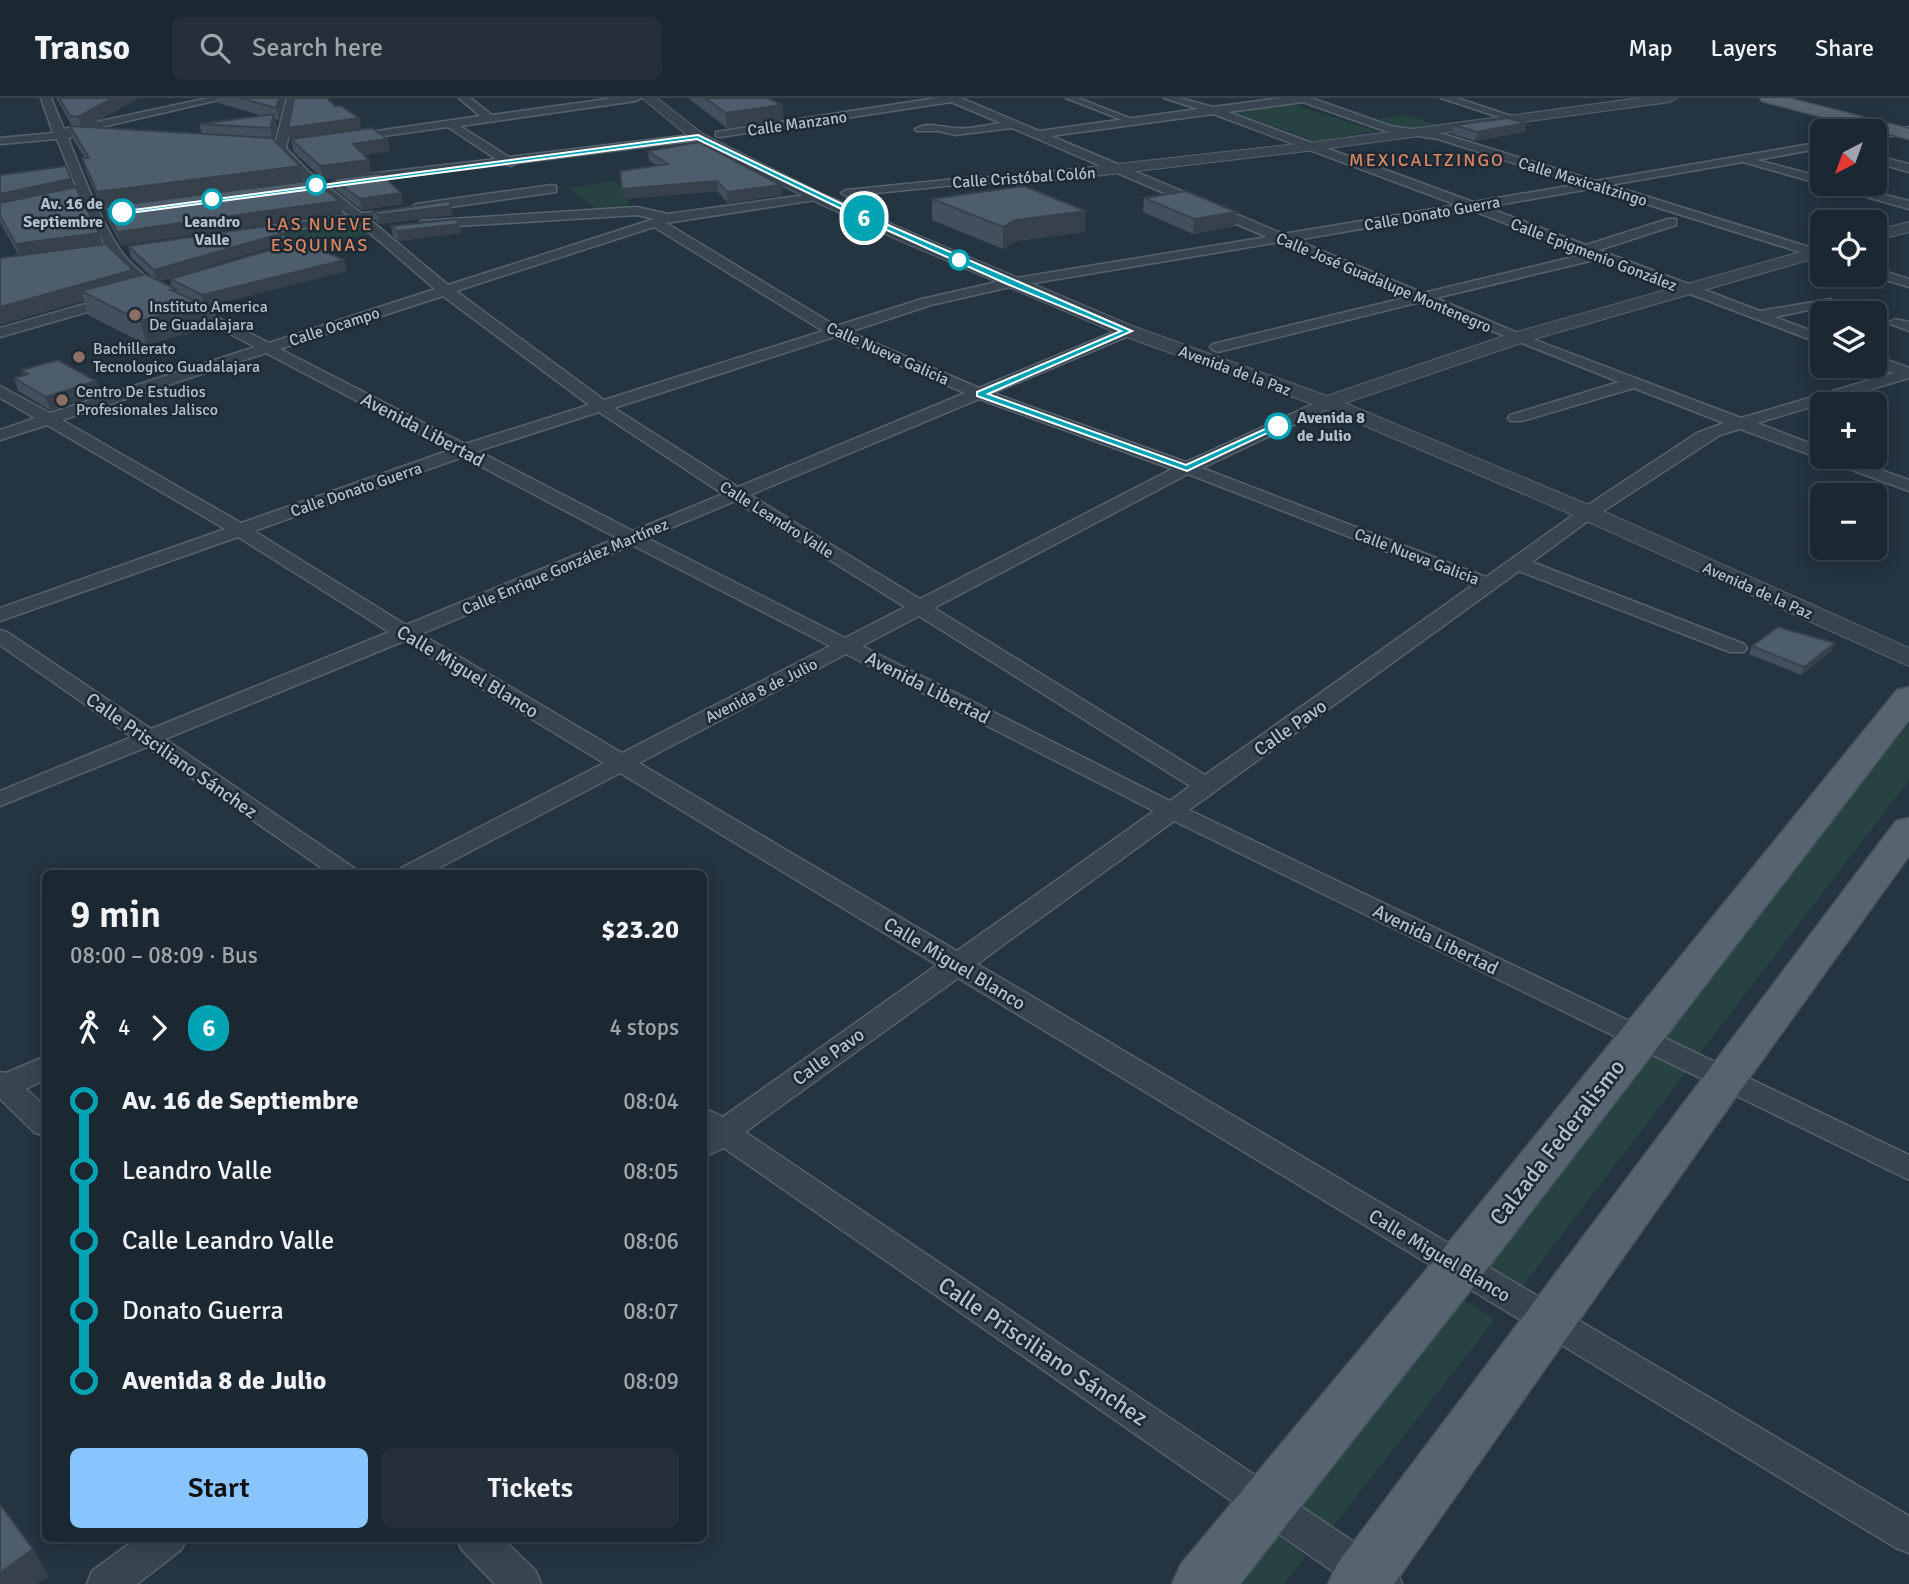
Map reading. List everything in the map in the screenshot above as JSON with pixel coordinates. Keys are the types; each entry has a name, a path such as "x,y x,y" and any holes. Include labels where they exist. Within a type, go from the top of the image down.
{"main road":[{"path":"1768,98 1906,131"},
{"name":"Calzada Federalismo","path":"1202,1584 1459,1267 1909,697"},
{"path":"1369,1580 1724,1079 1909,829"}],"street":[{"name":"Avenida Libertad","path":"46,98 62,134 78,192 104,214 115,253 139,292 268,348 632,538 1172,811 1909,1168"},
{"path":"0,147 222,98"},
{"name":"Calle Leandro Valle","path":"292,98 280,147 299,170 360,216 443,290 602,407 736,495 1206,786"},
{"path":"464,98 489,118"},
{"path":"340,139 636,98"},
{"name":"Avenida de la Paz","path":"649,98 815,195 1010,283 1128,331 1338,398"},
{"name":"Calle Manzano","path":"294,188 508,161 953,98"},
{"name":"Calle José Guadalupe Montenegro","path":"953,98 1517,338 1810,450"},
{"path":"1070,98 1133,121"},
{"name":"Calle Epigmenio González","path":"1169,98 1225,114 1315,146 1810,336"},
{"path":"1037,135 1305,98"},
{"name":"Calle Mexicaltzingo","path":"1305,98 1308,102 1389,129 1439,136 1810,250"},
{"path":"1446,98 1515,119"},
{"name":"Calle Cristóbal Colón","path":"377,231 637,211 662,220 840,190 976,180 1019,180 1122,170 1670,98"},
{"path":"450,124 592,214"},
{"path":"920,129 938,128 955,132 1012,125"},
{"path":"1887,134 1906,131"},
{"name":"Avenida de la Paz","path":"710,133 808,175"},
{"path":"0,141 62,134 102,136"},
{"name":"Calle Donato Guerra","path":"0,615 465,450 927,302 1010,283 1283,239 1810,147"},
{"path":"1771,154 1801,161"},
{"path":"1741,159 1810,178"},
{"path":"1887,162 1909,168"},
{"name":"Avenida de la Paz","path":"840,190 1042,278 1218,347 1909,637"},
{"path":"401,211 560,194"},
{"path":"1876,196 1909,205"},
{"path":"226,237 388,212"},
{"name":"Calle Ocampo","path":"0,435 662,220"},
{"name":"Calle Nueva Galicia","path":"662,220 834,331 981,394 1187,468 1490,585"},
{"path":"1218,347 1423,299 1591,253 1672,222"},
{"path":"1887,233 1909,227"},
{"name":"Avenida 8 de Julio","path":"416,870 1187,468 1338,398 1517,338 1810,256"},
{"path":"1887,276 1909,282"},
{"path":"0,334 178,281"},
{"path":"1756,316 1810,305"},
{"name":"Calle Enrique González Martínez","path":"0,799 1128,331"},
{"path":"1887,365 1909,373"},
{"name":"Calle Pavo","path":"710,1132 1172,811 1597,507 1703,437 1909,373"},
{"path":"1516,418 1634,383"},
{"name":"Calle Miguel Blanco","path":"0,391 240,530 620,763 1909,1535"},
{"path":"1863,469 1909,486"},
{"name":"Avenida de la Paz","path":"1597,507 1909,658"},
{"path":"1519,564 1737,648"},
{"name":"Calle Prisciliano Sánchez","path":"0,636 341,870"},
{"path":"42,1068 2,1086 42,1121"},
{"name":"Calle Prisciliano Sánchez","path":"710,1132 1266,1503 1369,1580"},
{"path":"106,1584 163,1542"},
{"path":"479,1542 522,1584"}],"green space":[{"path":"1288,103 1377,131 1316,141 1231,111"},
{"path":"1407,115 1437,125 1408,130 1378,119"},
{"path":"614,181 627,191 628,211 601,212 567,188"},
{"path":"355,220 371,234 302,248 275,231"},
{"path":"1909,724 1909,780 1698,1056 1657,1036"},
{"path":"1646,1052 1687,1071 1515,1296 1471,1270"},
{"path":"1453,1294 1495,1319 1331,1529 1287,1498"},
{"path":"1263,1525 1306,1556 1284,1584 1216,1584"}],"building":[{"path":"59,98 113,98 78,117 70,116"},
{"path":"240,98 279,98 276,108"},
{"path":"294,98 327,98 335,106 341,106 359,118 288,128"},
{"path":"705,98 768,98 782,105 726,113"},
{"path":"274,114 270,128 199,124"},
{"path":"1508,118 1526,123 1477,132 1454,125"},
{"path":"70,126 272,138 300,166 97,192 82,158 89,158"},
{"path":"372,128 387,139 353,144 369,160 320,166 291,139"},
{"path":"699,142 781,185 727,192 717,181 622,189 620,171 668,164 648,151"},
{"path":"66,166 71,179 0,194 0,175"},
{"path":"380,173 401,193 360,199 333,179"},
{"path":"314,180 339,201 117,232 104,207"},
{"path":"1024,186 1086,211 1016,220 1003,227 932,199"},
{"path":"76,187 99,233 16,244 0,216 0,203"},
{"path":"1186,191 1237,212 1194,219 1144,198"},
{"path":"449,201 451,206 378,215 374,212"},
{"path":"457,219 459,224 397,231 391,226"},
{"path":"273,225 267,227 285,235 276,235 154,270 128,246"},
{"path":"289,236 344,260 202,295 170,279 287,245"},
{"path":"106,244 133,270 0,307 0,258"},
{"path":"145,274 202,304 140,321 81,291"},
{"path":"58,360 96,381 46,397 14,378 28,374 21,370"},
{"path":"1778,627 1835,643 1804,667 1752,646"},
{"path":"0,1504 33,1549 0,1573"}],"bus line":[{"name":"6","path":"122,212 320,184 698,137 862,217 1010,283 1128,331 981,394 1187,468 1278,426"}],"place":[{"name":"Leandro Valle","path":"212,199"},
{"name":"Av. 16 de Septiembre","path":"122,212"},
{"name":"Instituto America De Guadalajara","path":"135,315"},
{"name":"Bachillerato Tecnologico Guadalajara","path":"79,357"},
{"name":"Centro De Estudios Profesionales Jalisco","path":"62,400"},
{"name":"Avenida 8 de Julio","path":"1278,426"}],"district":[{"name":"MEXICALTZINGO","path":"1427,160"},
{"name":"LAS NUEVE ESQUINAS","path":"320,234"}]}
